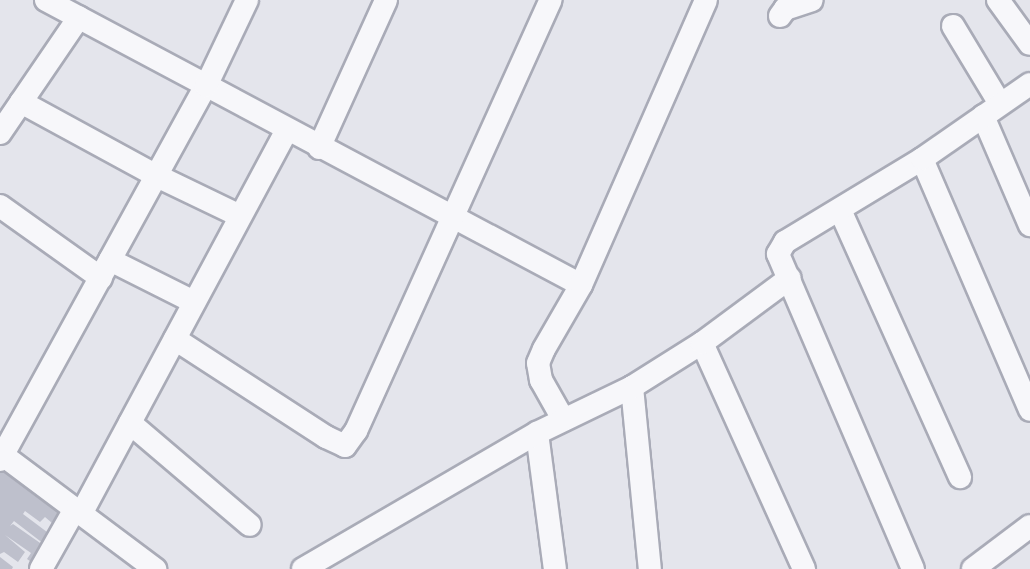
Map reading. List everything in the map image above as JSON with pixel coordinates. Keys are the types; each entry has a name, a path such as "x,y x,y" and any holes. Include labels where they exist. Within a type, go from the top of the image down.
{"street":[{"path":"46,0 451,219 581,285"},
{"path":"155,569 1,456 206,86 247,0"},
{"path":"319,148 386,0"},
{"path":"175,339 326,437 345,446 356,431 551,0"},
{"path":"563,419 541,380 538,363 550,336 581,285 706,0"},
{"path":"780,16 785,9 812,0"},
{"path":"998,0 1030,44"},
{"path":"0,133 79,17"},
{"path":"953,26 992,110 1030,225"},
{"path":"913,569 778,254 779,248 784,242 922,159 1030,84"},
{"path":"21,102 157,176 240,216"},
{"path":"41,569 78,512 130,423 286,130"},
{"path":"922,159 1030,410"},
{"path":"0,206 105,269 194,302"},
{"path":"840,210 960,477"},
{"path":"303,569 563,419 632,387 702,343 790,278"},
{"path":"702,343 804,569"},
{"path":"632,387 650,569"},
{"path":"130,423 250,525"},
{"path":"537,434 555,569"},
{"path":"973,569 1004,548 1030,525"}],"building":[{"path":"0,464 66,506 52,523 45,517 40,522 25,511 23,514 51,535 44,544 14,521 10,526 13,524 43,545 34,564 27,559 31,553 5,535 25,552 18,562 4,552 0,554"},
{"path":"0,557 13,567 12,569 0,569"}]}
